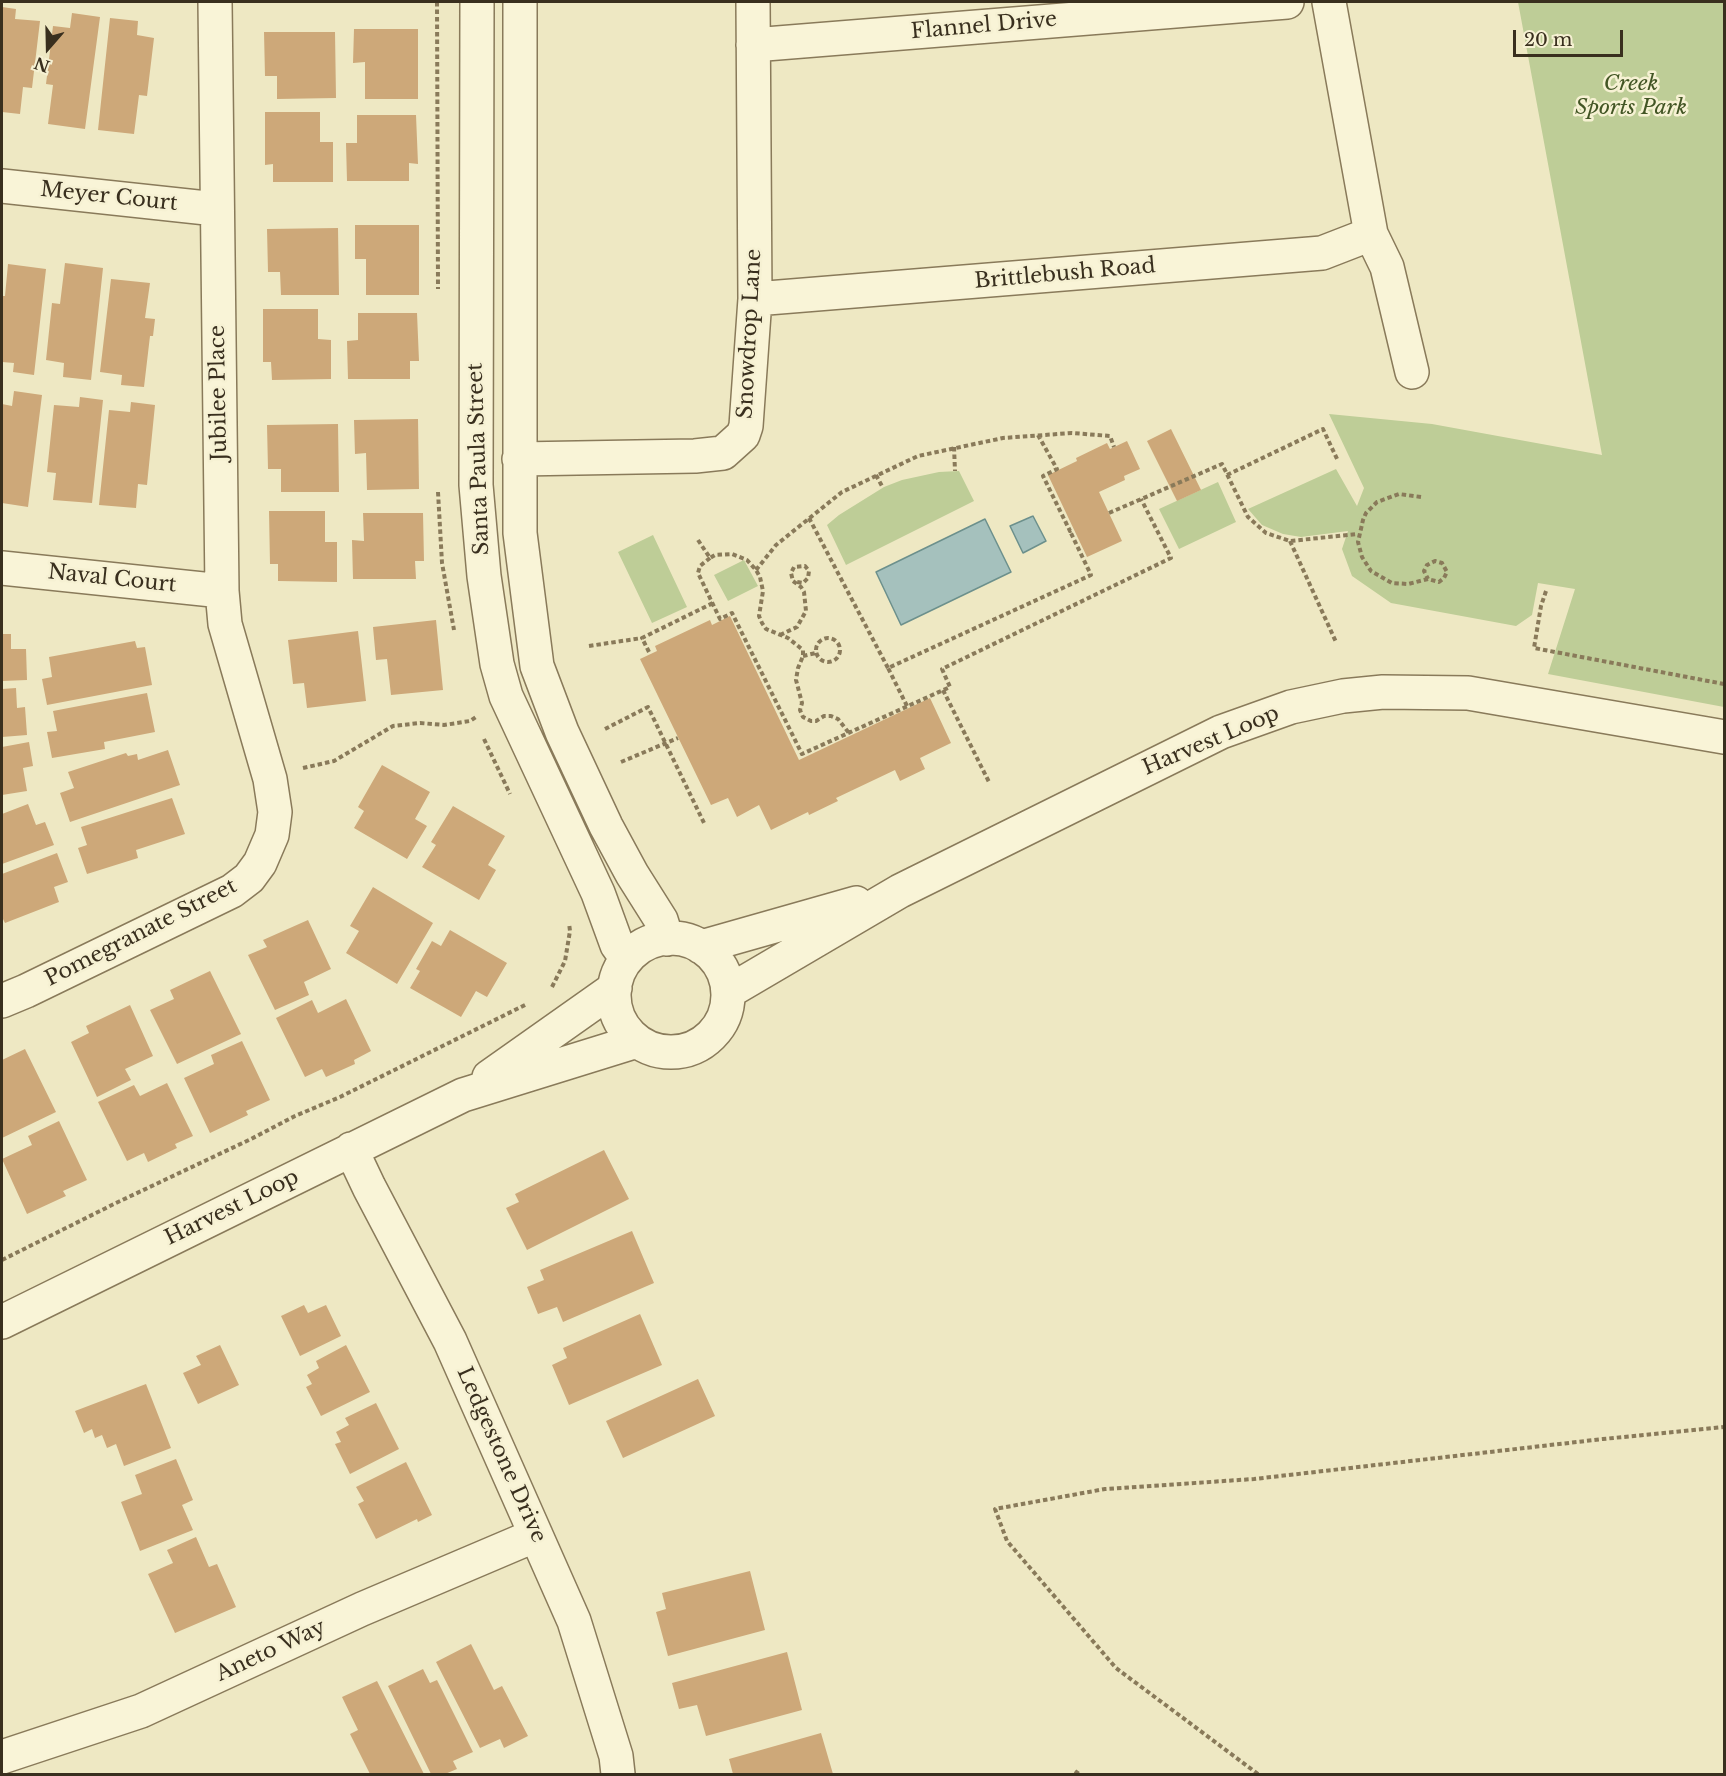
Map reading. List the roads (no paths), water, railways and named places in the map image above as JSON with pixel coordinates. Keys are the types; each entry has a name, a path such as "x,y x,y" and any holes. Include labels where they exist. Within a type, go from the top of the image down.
{"street":[{"name":"Jubilee Place","path":"215,2 222,591 225,624 284,774"},
{"name":"Santa Paula Street","path":"477,2 476,485 484,576 496,653 506,696 598,893 616,945 621,974"},
{"name":"Santa Paula Street","path":"520,2 520,533 537,666 562,732 606,826 661,920 667,939"},
{"name":"Snowdrop Lane","path":"519,459 659,458 723,453 743,435 746,426 755,299 753,2"},
{"name":"Flannel Drive","path":"753,45 1287,2"},
{"path":"1329,2 1371,234 1388,267 1412,372"},
{"name":"Meyer Court","path":"2,186 216,209"},
{"name":"Brittlebush Road","path":"755,299 1322,253 1371,234"},
{"name":"Naval Court","path":"2,568 222,591"},
{"name":"Harvest Loop","path":"728,992 900,891 1221,732 1291,707 1343,696 1383,692 1468,693 1725,737"},
{"name":"Pomegranate Street","path":"2,1001 232,891 249,878 260,863 272,835 284,774"},
{"name":"Harvest Loop","path":"701,947 900,891"},
{"path":"667,939 679,939 701,947 713,956 722,969 728,992 728,1003 722,1022 710,1037 694,1048 674,1052 654,1050 636,1041 625,1028 617,1013 614,996 621,974 640,947 667,939"},
{"name":"Harvest Loop","path":"463,1095 621,974"},
{"name":"Harvest Loop","path":"2,1322 463,1095 636,1041"},
{"name":"Ledgestone Drive","path":"351,1149 450,1341 574,1620 616,1756 618,1774"},
{"name":"Aneto Way","path":"2,1757 141,1711 362,1609 536,1535"}],"water":[{"path":"1033,516 1046,541 1023,553 1010,526"},
{"path":"985,519 1011,572 901,625 876,572"}],"park label":[{"name":"Creek Sports Park","path":"1631,96"}]}
